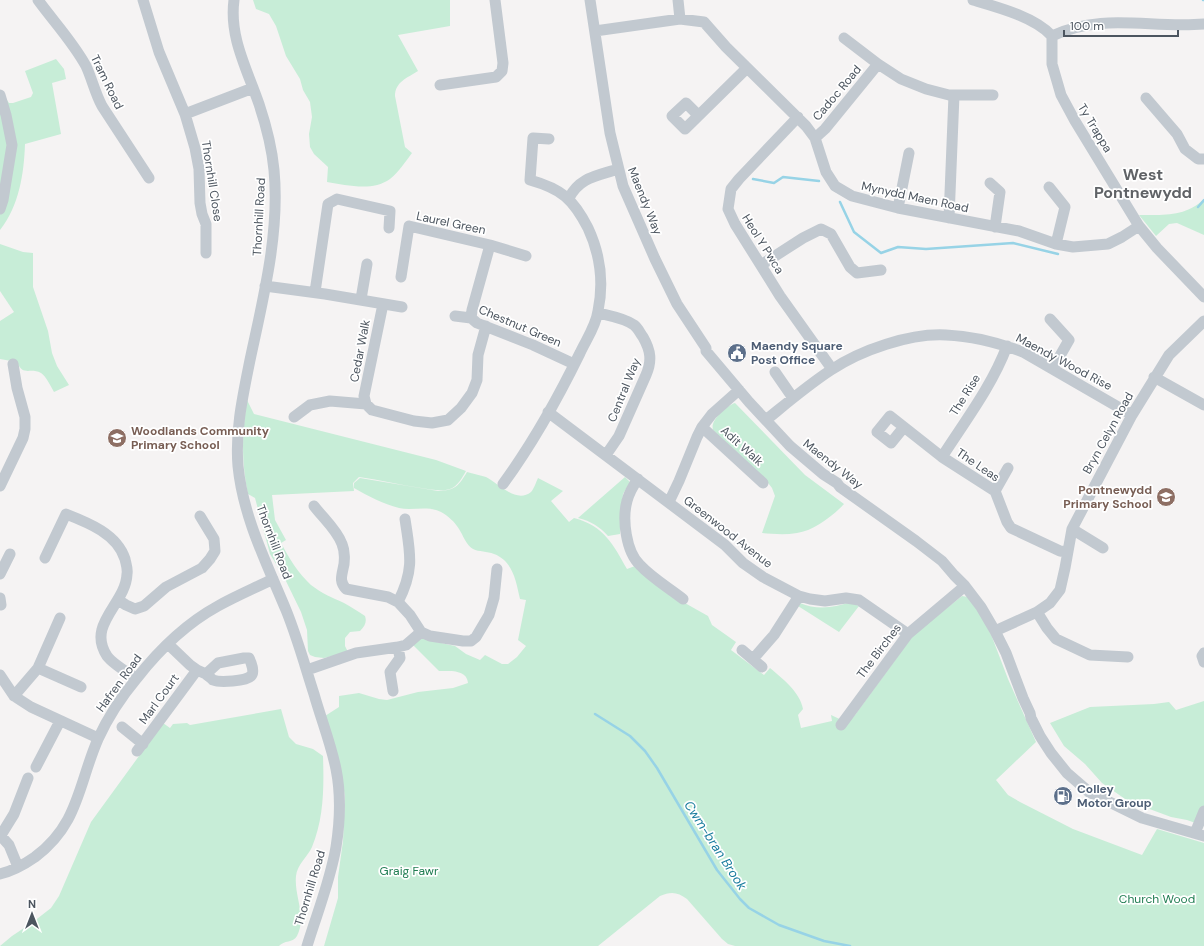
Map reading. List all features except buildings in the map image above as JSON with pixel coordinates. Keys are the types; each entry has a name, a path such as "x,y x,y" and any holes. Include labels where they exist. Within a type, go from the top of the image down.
{"street":[{"name":"Tram Road","path":"38,0 70,40 85,65 102,106 149,178"},
{"name":"Thornhill Close","path":"144,0 159,52 185,114 195,148 199,169 200,203 206,224 206,253"},
{"name":"Thornhill Road","path":"234,0 232,14 236,43 253,88 266,130 273,158 275,192 272,242 265,286 239,414 237,441 238,467 248,516 288,614 307,670 336,769 338,786 339,814 336,845 331,871 306,946"},
{"path":"440,85 496,77 502,71 503,63 495,0"},
{"name":"Maendy Way","path":"590,0 610,133 623,186 638,219 640,227 677,304 706,348 706,351 790,446 840,487 916,541 942,562 965,586 981,607 1006,653 1032,721 1050,753 1067,773 1089,792 1142,818 1200,834"},
{"path":"678,0 680,18"},
{"path":"973,0 1009,11 1045,28 1052,36 1064,30 1095,23 1117,22 1188,25 1204,24"},
{"name":"Mynydd Maen Road","path":"595,31 680,18 704,22 747,68 798,117 815,138 826,172 836,186 852,196 898,208 1019,231 1056,244 1073,247 1108,244 1140,226"},
{"name":"Ty Trappa","path":"1052,36 1052,64 1062,94 1075,121 1140,226 1157,248 1204,297"},
{"path":"844,38 878,64 901,79 926,89 949,95 993,95"},
{"name":"Cadoc Road","path":"815,138 825,129 878,64"},
{"path":"698,115 747,68"},
{"path":"185,114 253,88"},
{"path":"0,95 12,145 4,200 0,209"},
{"path":"949,218 954,95"},
{"path":"1146,98 1178,134 1185,149 1198,159 1204,159"},
{"name":"Heol Y Pwca","path":"798,117 731,189 728,209 740,233 780,296 832,369"},
{"path":"503,484 523,457 574,364 598,313 602,292 601,265 592,237 580,213 569,198 550,185 530,180 533,138 549,139"},
{"path":"898,208 909,152"},
{"path":"569,198 574,188 584,180 618,169"},
{"path":"990,183 1000,192 995,227"},
{"path":"1049,187 1065,207 1056,244"},
{"path":"315,292 328,204 337,199 390,211 388,228"},
{"name":"Laurel Green","path":"401,277 409,226 490,244 526,256"},
{"path":"761,264 803,238 821,229 831,234 850,267 857,273 881,270"},
{"name":"Laurel Green","path":"471,318 490,244"},
{"path":"361,300 367,264"},
{"path":"265,286 315,292 402,307"},
{"name":"Cedar Walk","path":"366,404 364,396 383,304"},
{"name":"Central Way","path":"598,313 624,320 634,325 648,346 651,357 648,371 619,436 606,455"},
{"name":"Chestnut Green","path":"455,316 471,318 477,323 533,345 574,364"},
{"path":"1050,319 1069,340 1053,368"},
{"name":"Bryn Celyn Road","path":"995,631 1037,612 1050,603 1060,590 1072,529 1132,415 1154,377 1169,355 1204,321"},
{"path":"294,417 310,405 330,400 366,404 372,410 414,421 432,423 448,420 462,408 472,393 477,380 478,355 486,326"},
{"name":"Maendy Wood Rise","path":"766,420 832,369 853,357 883,345 912,338 946,335 977,338 1023,352 1132,415"},
{"name":"The Rise","path":"942,457 984,394 1001,361 1006,346"},
{"path":"0,486 23,438 25,429 25,417 17,388 13,364"},
{"path":"775,372 794,398"},
{"path":"1154,377 1204,405"},
{"path":"669,502 696,437 712,414 739,390"},
{"name":"Greenwood Avenue","path":"548,412 669,502 724,545 743,563 763,577 799,596 810,599 825,600 846,598 860,600 908,634"},
{"name":"The Leas","path":"904,427 942,457 995,491 1007,522 1011,528 1067,552"},
{"name":"Adit Walk","path":"702,428 763,483"},
{"path":"995,491 1008,468"},
{"path":"638,479 626,502 626,536 631,552 639,564 683,599"},
{"path":"314,506 338,537 342,545 344,568 340,577 342,584 346,589 355,592 388,597 398,602 410,615 421,632 430,636 463,641 471,641 476,637 489,615 492,606 497,569"},
{"path":"45,558 66,514 85,522 106,534 118,545 123,554 128,575 118,600 106,619 101,633 103,646 108,657 136,678"},
{"path":"118,600 126,606 135,609 144,606 166,586 202,568 215,551 214,539 200,516"},
{"path":"398,602 404,589 411,560 405,518"},
{"path":"1072,529 1103,548"},
{"path":"0,571 10,554"},
{"name":"Hafren Road","path":"0,874 18,867 43,851 64,828 77,800 98,738 112,713 136,678 154,657 194,622 217,606 273,579"},
{"name":"The Birches","path":"841,725 908,634 965,586"},
{"path":"753,659 774,635 799,596"},
{"path":"1037,612 1056,639 1090,655 1128,657"},
{"path":"14,696 38,668 60,618"},
{"path":"307,670 356,653 406,645 421,632"},
{"name":"Marl Court","path":"122,727 140,747 201,672 190,665 168,644"},
{"path":"393,691 390,672 400,658 398,647"},
{"path":"742,650 762,667"},
{"path":"1204,653 1202,656 1204,662"},
{"path":"38,668 81,687"},
{"path":"0,675 14,696 31,707 98,738"},
{"path":"36,767 60,721"},
{"path":"18,867 9,845 0,835 14,814 28,778"},
{"path":"1200,834 1204,812"}],"green space":[{"path":"253,0 450,0 450,26 398,35 418,71 402,81 397,87 395,96 405,147 412,153 390,179 383,183 367,186 351,186 327,182 328,167 314,154 310,147 309,134 312,117 310,102 303,90 300,79 286,56 276,26 269,14 256,9"},
{"path":"56,59 64,69 66,79 52,83 61,134 25,144 22,178 16,200 12,211 0,230 0,94 2,93 9,103 31,97 33,93 25,71"},
{"path":"1204,199 1204,235 1177,223 1169,224 1156,236 1139,215 1174,214 1197,205"},
{"path":"0,244 23,252 33,253 33,287 48,331 52,353 57,366 69,385 54,392 43,374 37,371 24,370 19,367 17,362 0,359 0,321 14,312 0,291"},
{"path":"247,400 254,414 436,460 466,471 458,484 447,490 421,488 359,477 353,483 354,491 272,495 275,520 286,540 281,543 298,570 315,588 344,603 366,618 366,622 360,631 350,632 345,638 345,646 348,652 324,658 310,655 308,651 307,630 301,612 284,577 270,554 255,498 248,494 244,469 243,447"},
{"path":"735,403 805,475 844,504 822,522 803,532 793,534 762,533 775,496 772,488 765,479 713,430 716,418 727,407"},
{"path":"467,472 486,477 507,491 519,496 531,492 538,478 563,491 551,501 569,522 574,518 584,521 600,531 612,544 627,569 635,566 676,598 708,616 712,625 736,642 731,650 764,675 770,668 785,681 795,691 801,703 803,709 798,715 801,728 832,721 831,715 846,722 855,715 914,634 962,596 968,597 977,606 992,637 1008,679 1036,742 996,780 1008,795 1020,802 1073,829 1142,855 1157,829 1204,843 1204,946 735,946 728,944 722,939 687,899 681,895 668,893 660,896 598,946 324,946 338,898 338,877 343,841 345,796 336,750 325,716 339,707 339,696 359,693 387,700 418,692 453,688 468,683 467,678 461,673 439,671 413,645 421,637 455,646 466,654 480,660 485,655 502,664 508,664 517,657 526,646 518,640 526,600 520,599 513,572 506,561 489,552 473,549 449,517 441,512 426,508 399,508 381,502 354,488 354,483 360,478 444,491 456,487"},
{"path":"625,477 630,482 623,494 620,534 608,536 595,525 578,518"},
{"path":"850,602 859,606 839,632 798,606 800,603 812,607 838,606"},
{"path":"1204,701 1204,826 1187,820 1171,817 1128,801 1102,783 1085,764 1064,746 1050,723 1090,707 1169,702 1176,710"},
{"path":"281,709 289,737 296,744 313,749 323,756 323,791 319,825 312,847 300,864 296,876 301,921 300,928 295,938 279,946 0,946 51,908 59,896 91,822 163,723 170,728 173,724 187,723 190,725"}],"waterway":[{"path":"753,179 774,183 783,177 819,181"},
{"path":"1198,207 1204,200"},
{"path":"840,202 854,232 881,253 898,247 926,249 1013,243 1058,254"},
{"name":"Cwm-bran Brook","path":"595,714 630,736 645,751 657,768 717,870 749,908 779,925 824,941 850,946"}],"place":[{"name":"Maendy Square Post Office","path":"737,353"},
{"name":"Woodlands Community Primary School","path":"117,438"},
{"name":"Pontnewydd Primary School","path":"1166,497"},
{"name":"Colley Motor Group","path":"1063,796"}],"district":[{"name":"West Pontnewydd","path":"1143,183"}],"park label":[{"name":"Graig Fawr","path":"409,871"},
{"name":"Church Wood","path":"1157,899"}]}
